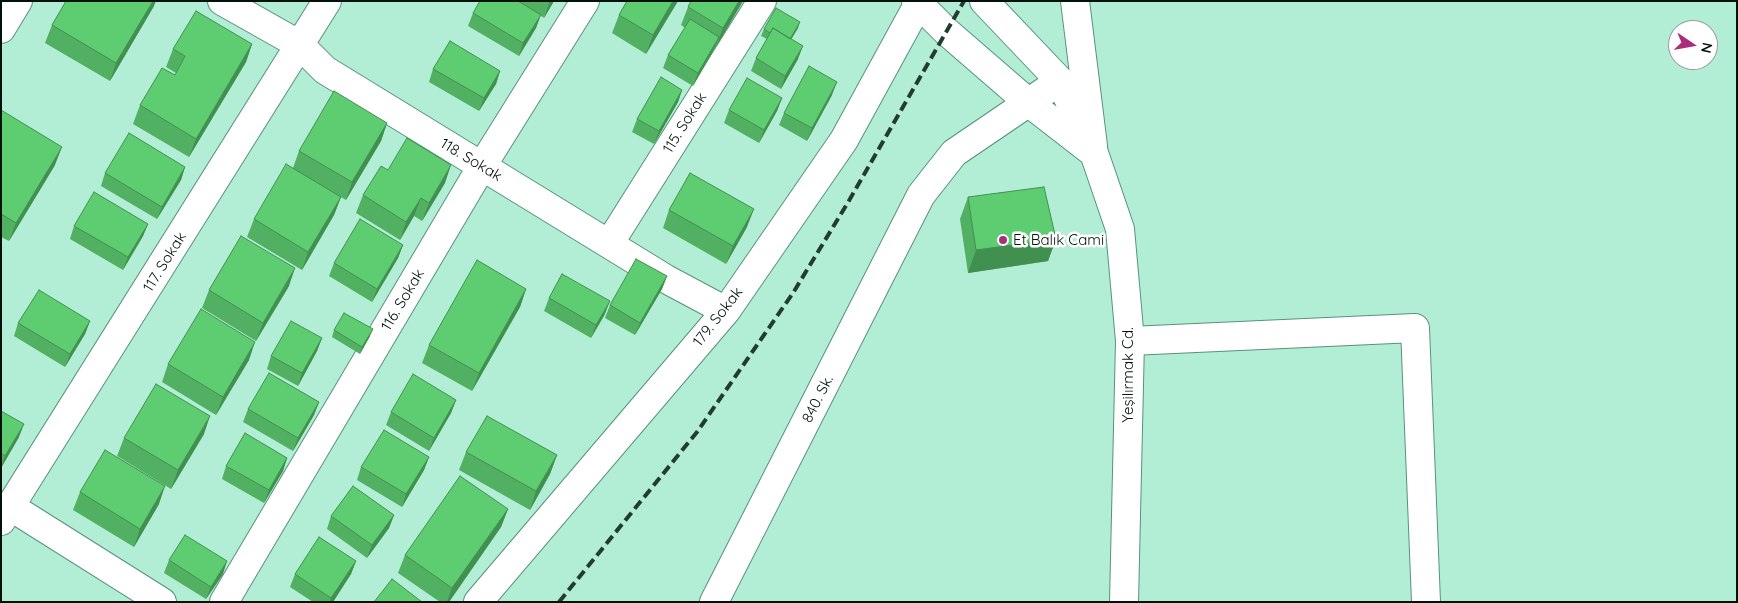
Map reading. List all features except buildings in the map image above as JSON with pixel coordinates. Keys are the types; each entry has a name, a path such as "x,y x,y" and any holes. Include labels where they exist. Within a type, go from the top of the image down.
{"street":[{"path":"1,29 18,1"},
{"name":"118. Sokak","path":"222,1 300,45 325,70 666,279 726,311"},
{"name":"117. Sokak","path":"6,514 327,1"},
{"name":"116. Sokak","path":"224,602 482,166 585,1"},
{"name":"115. Sokak","path":"609,244 762,1"},
{"path":"984,1 1060,81 1094,153"},
{"path":"1074,1 1094,153"},
{"path":"919,2 947,32 1030,103 1094,153"},
{"name":"179. Sokak","path":"478,602 726,311 844,140 919,2"},
{"name":"840. Sk.","path":"714,602 922,196 954,153 1060,81"},
{"name":"Yeşilırmak Cd.","path":"1094,153 1120,229 1130,341 1124,602"},
{"path":"1130,341 1415,328 1426,602"},
{"path":"6,514 162,602"}],"railway":[{"path":"559,602 697,432 793,293 847,204 964,1"}],"place":[{"name":"Et Balık Cami","path":"1003,240"}]}
